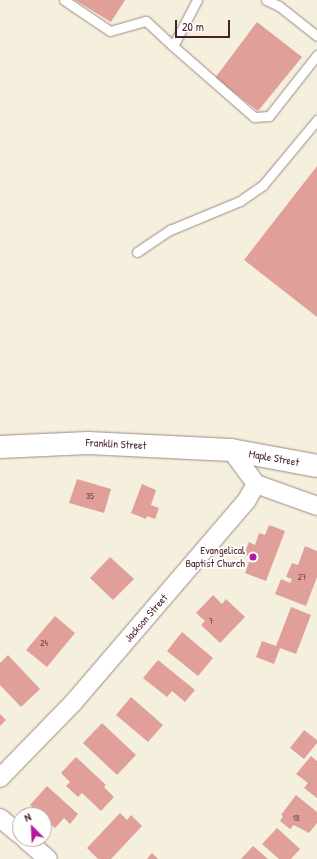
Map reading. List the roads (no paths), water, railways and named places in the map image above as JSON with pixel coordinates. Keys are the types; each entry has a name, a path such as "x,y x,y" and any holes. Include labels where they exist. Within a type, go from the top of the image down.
{"main road":[{"name":"Franklin Street","path":"0,447 88,443 231,450"},
{"name":"Maple Street","path":"231,450 317,466"}],"street":[{"path":"231,450 256,484 317,506"},
{"name":"Jackson Street","path":"0,778 73,703 247,500 256,484"},
{"path":"0,818 12,828"},
{"path":"34,847 48,859"}],"lane":[{"path":"64,0 110,31 146,21 254,117 269,116 317,55"},
{"path":"174,46 197,0"},
{"path":"266,0 279,6 317,36"},
{"path":"137,252 170,230 240,201 263,185 317,120"}],"place":[{"name":"Evangelical Baptist Church","path":"253,557"}]}
